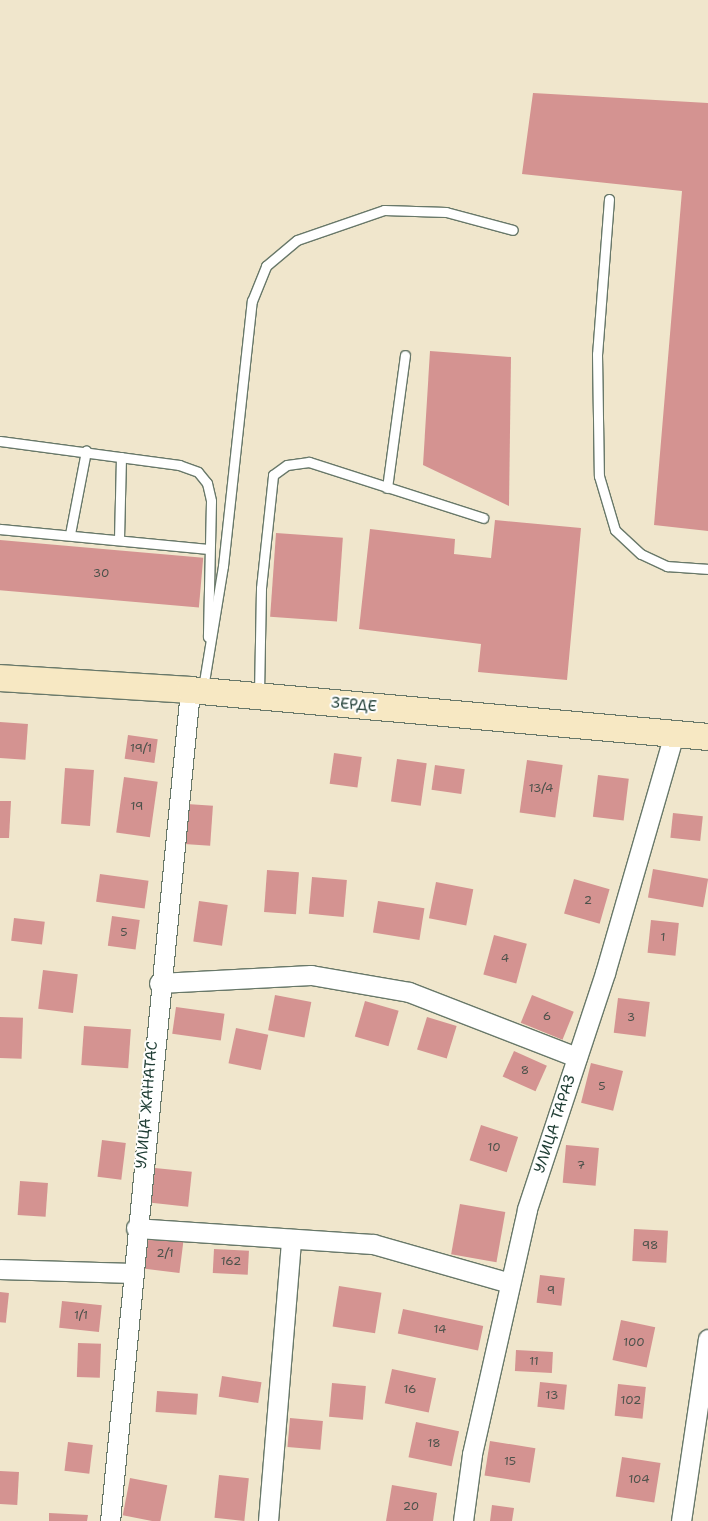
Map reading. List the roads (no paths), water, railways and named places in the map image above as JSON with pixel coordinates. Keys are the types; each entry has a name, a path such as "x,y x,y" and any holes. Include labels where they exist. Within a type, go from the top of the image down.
{"street":[{"name":"ЗЕРДЕ","path":"0,678 196,690 708,738"},
{"name":"УЛИЦА ЖАНАТАС","path":"110,1521 159,983 196,690"},
{"name":"УЛИЦА ТАРАЗ","path":"463,1521 472,1454 526,1209 577,1057 674,734"},
{"path":"159,983 311,975 389,989 577,1057"},
{"path":"136,1228 373,1244 510,1283"},
{"path":"268,1521 291,1238"},
{"path":"0,1269 132,1273"},
{"path":"681,1521 708,1339"}],"lane":[{"path":"609,199 597,354 599,476 615,530 641,554 667,566 708,570"},
{"path":"196,690 209,650 252,301 266,266 297,240 384,210 446,212 513,230"},
{"path":"387,488 405,355"},
{"path":"0,441 86,451 198,472 207,483 211,501 205,614 209,650"},
{"path":"70,534 86,451"},
{"path":"119,539 121,457"},
{"path":"259,696 261,588 273,475 287,465 309,462 483,518"},
{"path":"0,529 70,534 209,549"}]}
